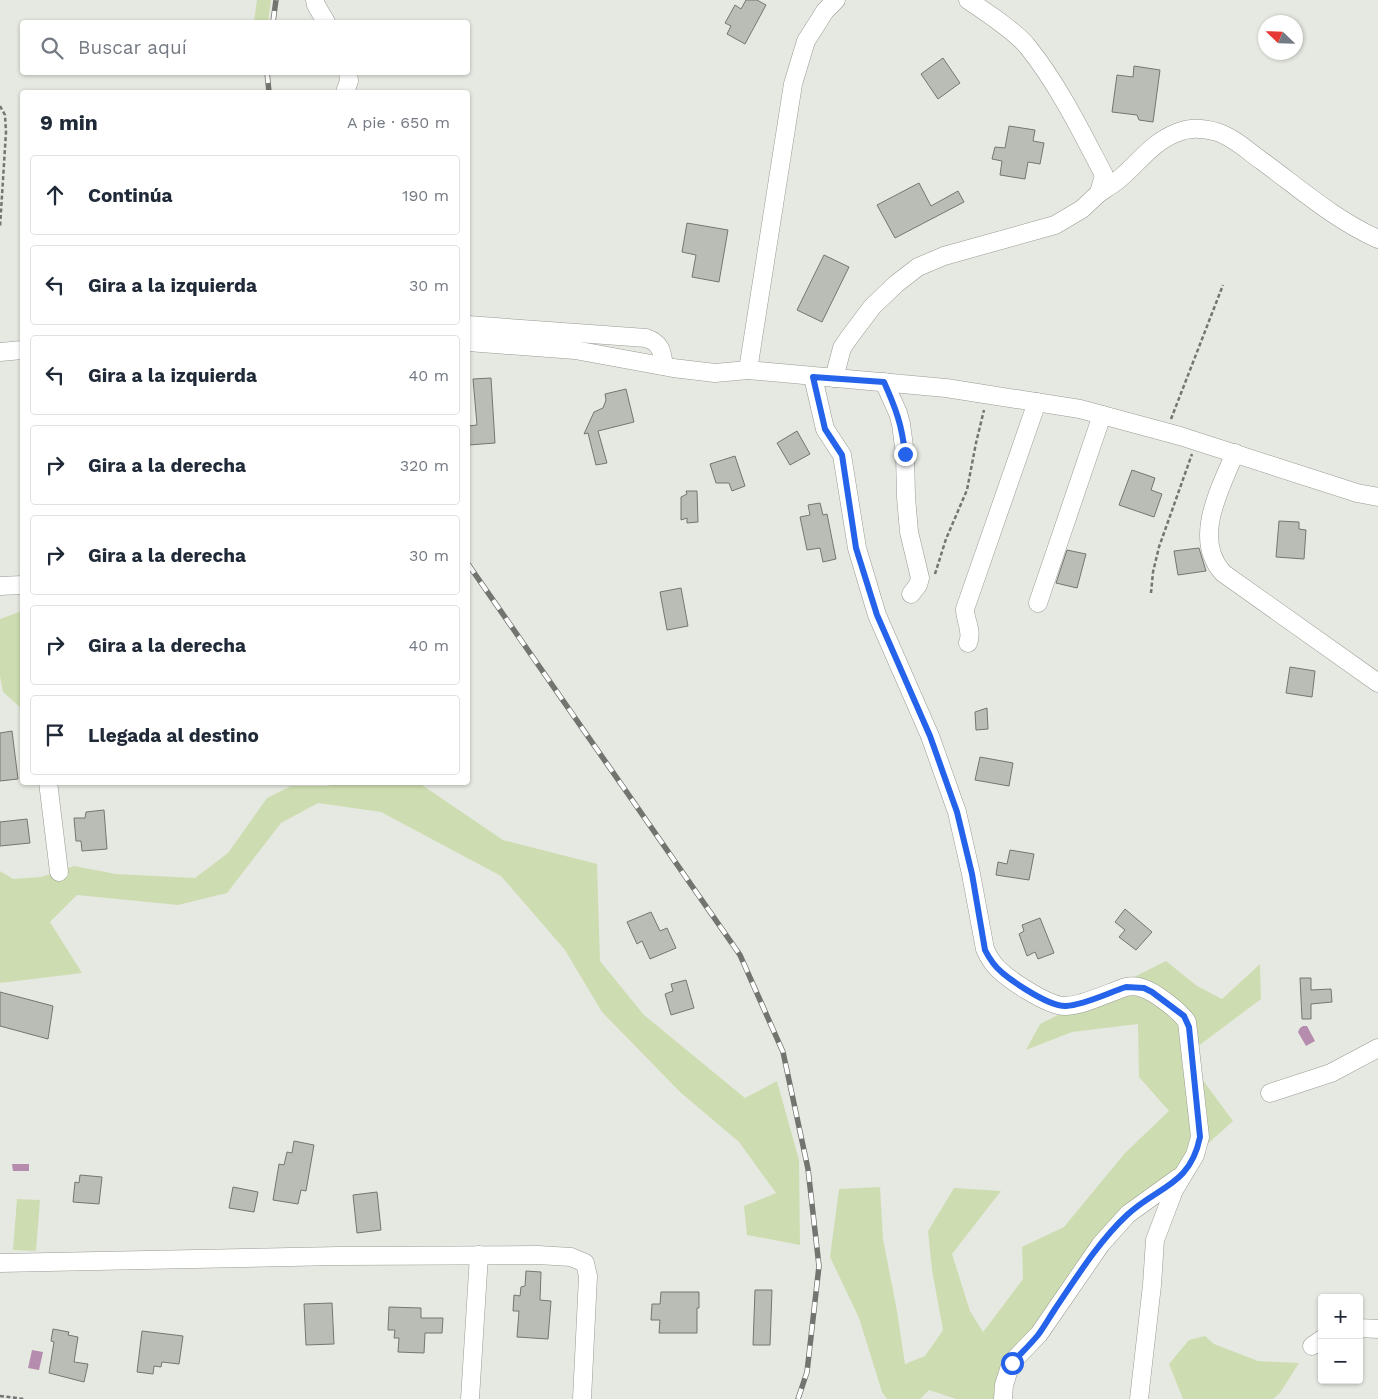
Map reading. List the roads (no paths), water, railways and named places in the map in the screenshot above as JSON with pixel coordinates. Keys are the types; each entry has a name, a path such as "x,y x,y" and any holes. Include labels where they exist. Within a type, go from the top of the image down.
{"street":[{"path":"315,0 325,20"},
{"path":"748,370 793,84 806,41 825,11 836,0"},
{"path":"968,0 992,15 1027,46 1066,104 1104,175 1099,193"},
{"path":"346,90 348,75"},
{"path":"834,378 842,348 848,339 872,308 896,284 918,268 944,256 1056,225 1082,209 1099,193 1118,180 1150,148 1164,138 1178,132 1207,129 1219,133 1237,143 1323,207 1360,231 1378,239"},
{"path":"470,325 646,338 659,345 664,366"},
{"path":"470,342 575,350 715,373 748,370 946,388 1080,409 1197,441 1357,493 1378,497"},
{"path":"0,352 20,350"},
{"path":"813,377 825,429 842,455 856,548 877,615 930,736 957,812 972,874 985,950 988,956 997,968 1031,993 1049,1002 1061,1006 1075,1004 1134,986 1152,992 1184,1016 1189,1027 1200,1137 1195,1155 1174,1190 1155,1240 1152,1285 1139,1399"},
{"path":"884,382 898,412 903,437 907,516 920,578 918,585 911,594"},
{"path":"968,643 970,631 965,616 965,608 1037,402"},
{"path":"1038,603 1102,415"},
{"path":"1234,453 1212,512 1209,534 1211,552 1216,565 1223,573 1378,683"},
{"path":"0,586 20,585"},
{"path":"48,785 59,872"},
{"path":"1270,1093 1331,1073 1378,1048"},
{"path":"1003,1399 1004,1385 1012,1363 1039,1334 1101,1244 1128,1214 1183,1175"},
{"path":"0,1264 339,1256 538,1254 571,1257 584,1263 588,1276 582,1399"},
{"path":"470,1399 479,1255"},
{"path":"1363,1328 1378,1329"}],"railway":[{"path":"273,20 276,0"},
{"path":"267,75 269,90"},
{"path":"470,567 740,955 783,1052 808,1169 819,1266 807,1372 798,1399"}]}
